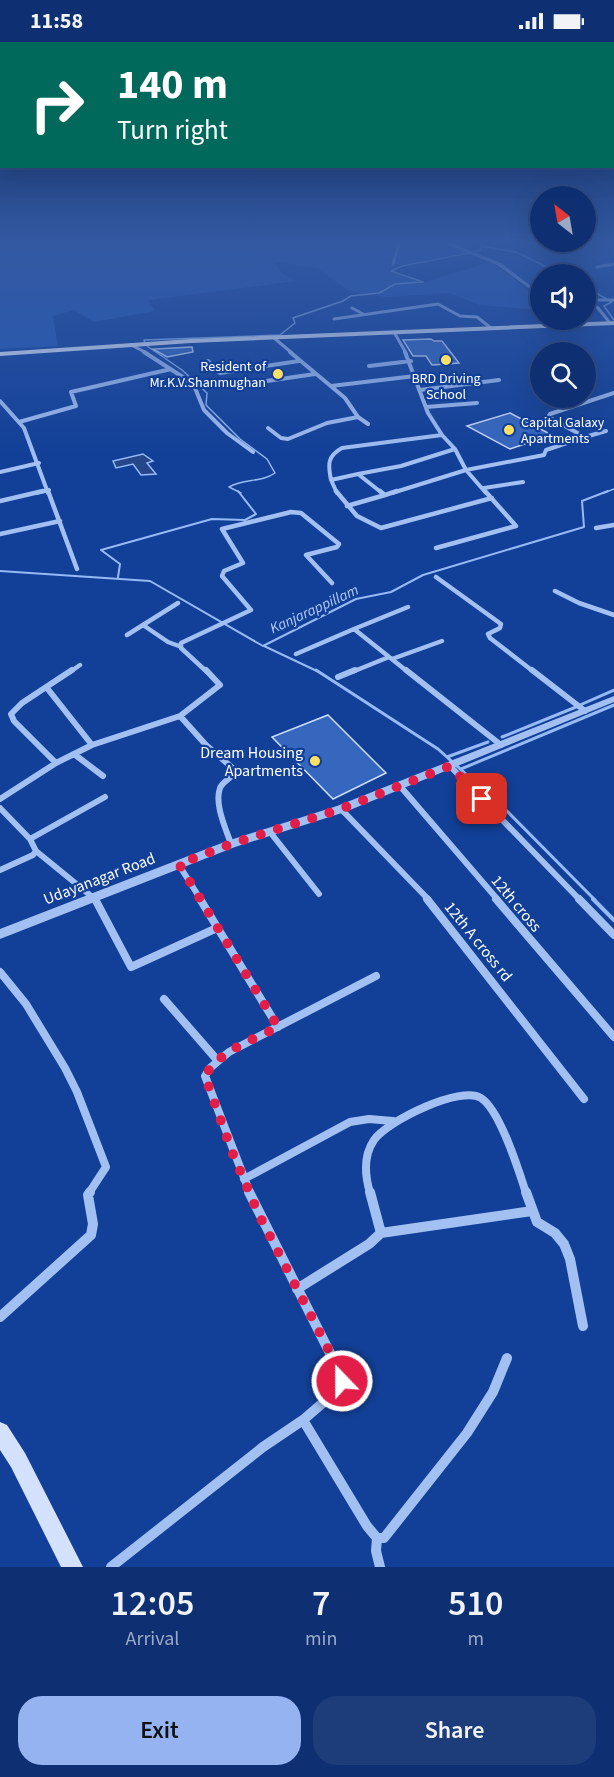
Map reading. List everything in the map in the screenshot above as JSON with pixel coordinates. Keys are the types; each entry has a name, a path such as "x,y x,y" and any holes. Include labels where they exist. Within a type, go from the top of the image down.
{"main road":[{"path":"596,323 612,323"},
{"path":"0,353 530,325"},
{"path":"0,1432 18,1460 72,1567"}],"street":[{"path":"334,319 363,314"},
{"path":"457,314 477,317 491,328"},
{"path":"394,332 411,362 426,407 442,435 454,449 466,470 516,524 515,527 436,548"},
{"path":"274,338 345,398 358,417 368,424"},
{"path":"131,345 191,383 198,392 202,407 231,438 253,452"},
{"path":"208,361 224,379"},
{"path":"220,373 299,361"},
{"path":"369,366 411,362"},
{"path":"19,422 76,406 71,392 171,369"},
{"path":"253,383 315,374"},
{"path":"331,386 415,376"},
{"path":"420,390 499,380"},
{"path":"585,437 548,417 550,414 614,393"},
{"path":"0,401 24,428 39,463 77,570"},
{"path":"426,407 477,403"},
{"path":"268,428 281,438 288,439 330,422 358,417"},
{"path":"347,506 466,470 544,455 546,450 606,431"},
{"path":"442,435 342,448 330,455 328,459 331,480 347,506 363,520 381,528 492,498"},
{"path":"331,480 401,466 454,449"},
{"path":"0,472 39,463"},
{"path":"358,474 385,495"},
{"path":"484,488 523,482"},
{"path":"0,501 49,490"},
{"path":"179,646 251,610 222,576 224,571 243,563 222,530 225,528 291,512 301,513 339,544 337,547 306,555 332,583"},
{"path":"0,534 60,521"},
{"path":"596,528 614,525"},
{"path":"436,577 501,624 500,628 488,634 490,638 585,711"},
{"path":"555,591 579,603 614,615"},
{"path":"127,634 178,603"},
{"path":"296,654 408,607"},
{"path":"0,799 56,763 92,745 180,716 220,685 179,646 168,642 143,625"},
{"path":"354,629 501,745"},
{"path":"338,677 442,641"},
{"path":"56,763 14,721 11,714 22,703 80,665"},
{"path":"47,688 92,745"},
{"name":"Udayanagar Road","path":"0,934 231,844 341,809 614,699"},
{"path":"180,716 206,746 236,771 233,777 222,784 219,792 231,844"},
{"path":"74,754 103,776"},
{"path":"453,765 614,935"},
{"name":"12th cross","path":"400,786 614,1037"},
{"path":"30,839 105,797"},
{"path":"0,808 30,839 36,851 94,897 128,965 132,967 217,928"},
{"name":"12th A cross rd","path":"341,809 440,913 496,982 537,1040 584,1099"},
{"path":"270,832 319,894"},
{"path":"0,870 33,855 36,851"},
{"path":"179,864 278,1027"},
{"path":"0,972 26,1004 65,1068 77,1092 106,1167 88,1195 93,1224 91,1235 0,1317"},
{"path":"111,1567 263,1447 303,1420 339,1389 342,1381 340,1372 244,1179 205,1076 218,1060 229,1052 376,976"},
{"path":"164,999 218,1060"},
{"path":"381,1233 365,1162 368,1149 377,1134 393,1120 415,1110 468,1094 477,1094 488,1102 495,1114 517,1165 537,1222 555,1233 564,1244 570,1259 583,1326"},
{"path":"244,1179 350,1122 369,1119 393,1120"},
{"path":"297,1289 369,1244 381,1233 532,1211"},
{"path":"377,1538 384,1538 389,1534 441,1468 499,1381 507,1358"},
{"path":"303,1420 367,1526 377,1538 376,1551 380,1567"}],"shaded area":[{"path":"0,314 59,314 53,316 58,346 0,349"},
{"path":"81,314 137,314 94,322"},
{"path":"143,454 153,461 147,463 156,474 141,475 133,464 116,468 113,461"}],"building":[{"path":"403,340 442,341 459,363 432,365 426,356 413,356"},
{"path":"192,347 193,352 167,357 153,349"},
{"name":"Capital Galaxy Apartments","path":"510,413 552,435 510,449 467,426"},
{"path":"328,715 386,773 333,799 272,737"}],"waterway":[{"path":"145,343 144,340 280,335 295,323 293,318 304,314"},
{"path":"610,314 614,320"},
{"path":"147,346 182,370 207,393 206,405 240,439 267,459 275,473 229,487 239,492"},
{"name":"Kanjarappillam","path":"604,493 614,489"},
{"name":"Kanjarappillam","path":"0,571 150,581 263,646 356,599 391,592 423,575 584,527 582,501 608,491"},
{"path":"118,577 120,564 101,550 212,519 245,520 256,514 239,492"},
{"path":"264,646 319,672"},
{"path":"316,670 438,749 507,811 595,900"},
{"path":"580,705 614,690"},
{"path":"461,769 614,705"},
{"path":"502,737 576,707"},
{"path":"447,757 488,742"},
{"path":"593,899 614,920"}],"place":[{"name":"BRD Driving School","path":"446,360"},
{"name":"Resident of Mr.K.V.Shanmughan","path":"278,374"},
{"name":"Capital Galaxy Apartments","path":"509,430"},
{"name":"Dream Housing Apartments","path":"315,761"}],"route":[{"path":"342,1381 340,1372 258,1213 232,1152 205,1076 210,1068 229,1052 278,1027 179,864 231,844 341,809 450,766 482,799"}]}
